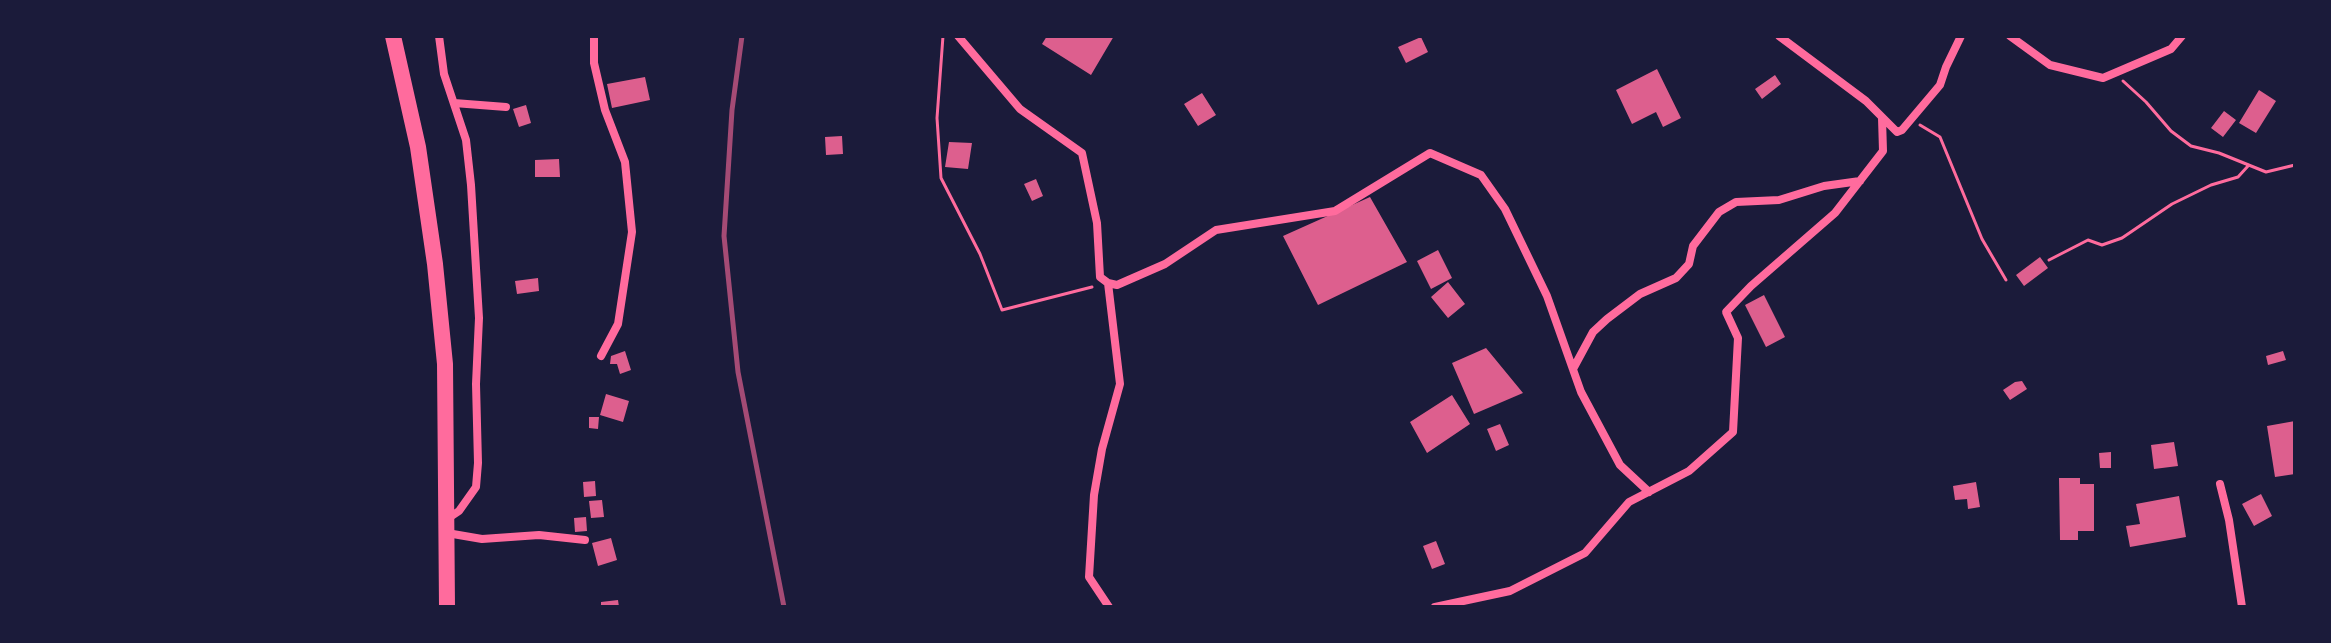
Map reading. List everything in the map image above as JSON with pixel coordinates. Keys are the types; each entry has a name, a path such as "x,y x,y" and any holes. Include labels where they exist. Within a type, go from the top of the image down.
{"highway":[{"path":"393,36 418,147 435,264 445,364 447,607"}],"street":[{"path":"439,36 444,74 466,140 479,318 476,487 446,526 482,539 539,535 585,540"},
{"path":"594,36 594,63 605,110 625,162 632,232 618,324 601,356"},
{"path":"958,36 1020,109 1082,153 1097,223 1100,277 1108,283 1117,285 1165,264 1216,230 1335,211 1430,153 1481,175 1505,209 1547,296 1581,392 1620,465 1649,492"},
{"path":"1779,36 1839,79 1897,132 1940,85 1961,36"},
{"path":"2010,36 2050,65 2103,78 2171,49 2182,36"},
{"path":"454,103 506,107"},
{"path":"1435,607 1510,591 1585,553 1629,502 1689,471 1733,432 1738,338 1726,312 1751,286 1835,213 1883,151 1882,118"},
{"path":"1573,369 1593,332 1607,319 1640,294 1676,278 1689,264 1693,246 1705,227 1719,212 1736,202 1779,200 1824,186 1860,181"},
{"path":"1108,283 1120,384 1102,449 1094,495 1089,577 1109,607"},
{"path":"2220,484 2229,520 2242,607"}],"path":[{"path":"943,36 937,118 941,178 980,254 1002,310 1108,283"},
{"path":"2115,73 2171,131 2191,146 2219,153 2266,172 2295,165"},
{"path":"1910,120 1940,137 1989,254 2006,280"},
{"path":"2049,260 2088,240 2102,245 2122,238 2172,204 2211,185 2238,177 2248,166"}],"building":[{"path":"1047,36 1114,36 1091,75 1042,44"},
{"path":"1421,37 1428,52 1406,63 1398,47"},
{"path":"1657,69 1681,118 1663,127 1656,112 1632,124 1616,90"},
{"path":"1775,75 1781,84 1762,99 1755,89"},
{"path":"645,77 650,100 612,108 607,84"},
{"path":"2259,90 2276,101 2256,133 2239,123"},
{"path":"1202,93 1216,115 1198,126 1184,104"},
{"path":"526,105 531,123 519,127 513,109"},
{"path":"2224,111 2236,120 2223,137 2211,128"},
{"path":"842,136 843,154 826,155 825,137"},
{"path":"949,142 972,143 968,169 945,167"},
{"path":"559,159 560,177 535,177 535,160"},
{"path":"1036,179 1043,196 1032,201 1024,184"},
{"path":"1370,197 1407,262 1318,305 1283,236"},
{"path":"1438,250 1452,278 1431,289 1417,261"},
{"path":"2040,257 2048,268 2024,286 2016,275"},
{"path":"538,278 539,291 517,294 515,281"},
{"path":"1448,282 1465,304 1448,318 1431,297"},
{"path":"1764,295 1785,337 1766,347 1745,305"},
{"path":"1486,348 1523,393 1474,414 1452,363"},
{"path":"625,351 631,370 620,374 617,364 610,364 611,356"},
{"path":"2283,351 2286,360 2268,365 2266,356"},
{"path":"2022,381 2027,389 2010,400 2003,390"},
{"path":"606,394 629,401 623,422 600,415"},
{"path":"1452,395 1470,424 1427,453 1410,422"},
{"path":"589,417 599,417 598,429 589,428"},
{"path":"2295,421 2295,474 2275,477 2267,426"},
{"path":"1500,424 1509,445 1496,451 1487,429"},
{"path":"2174,442 2178,466 2154,469 2151,445"},
{"path":"2111,452 2111,468 2100,468 2099,453"},
{"path":"2059,478 2080,478 2080,484 2094,484 2094,531 2078,531 2078,540 2060,540"},
{"path":"595,481 596,496 584,497 583,482"},
{"path":"1976,482 1980,507 1968,509 1967,499 1955,500 1953,486"},
{"path":"2261,494 2272,516 2254,526 2242,504"},
{"path":"2179,496 2186,537 2130,547 2126,526 2140,524 2136,504"},
{"path":"602,500 604,517 591,518 589,501"},
{"path":"586,517 587,531 575,532 574,518"},
{"path":"611,538 617,560 598,566 592,543"},
{"path":"1436,541 1445,564 1432,569 1423,546"},
{"path":"618,600 619,607 601,607 601,602"}],"railway":[{"path":"742,36 732,110 724,236 738,372 784,607"}]}
